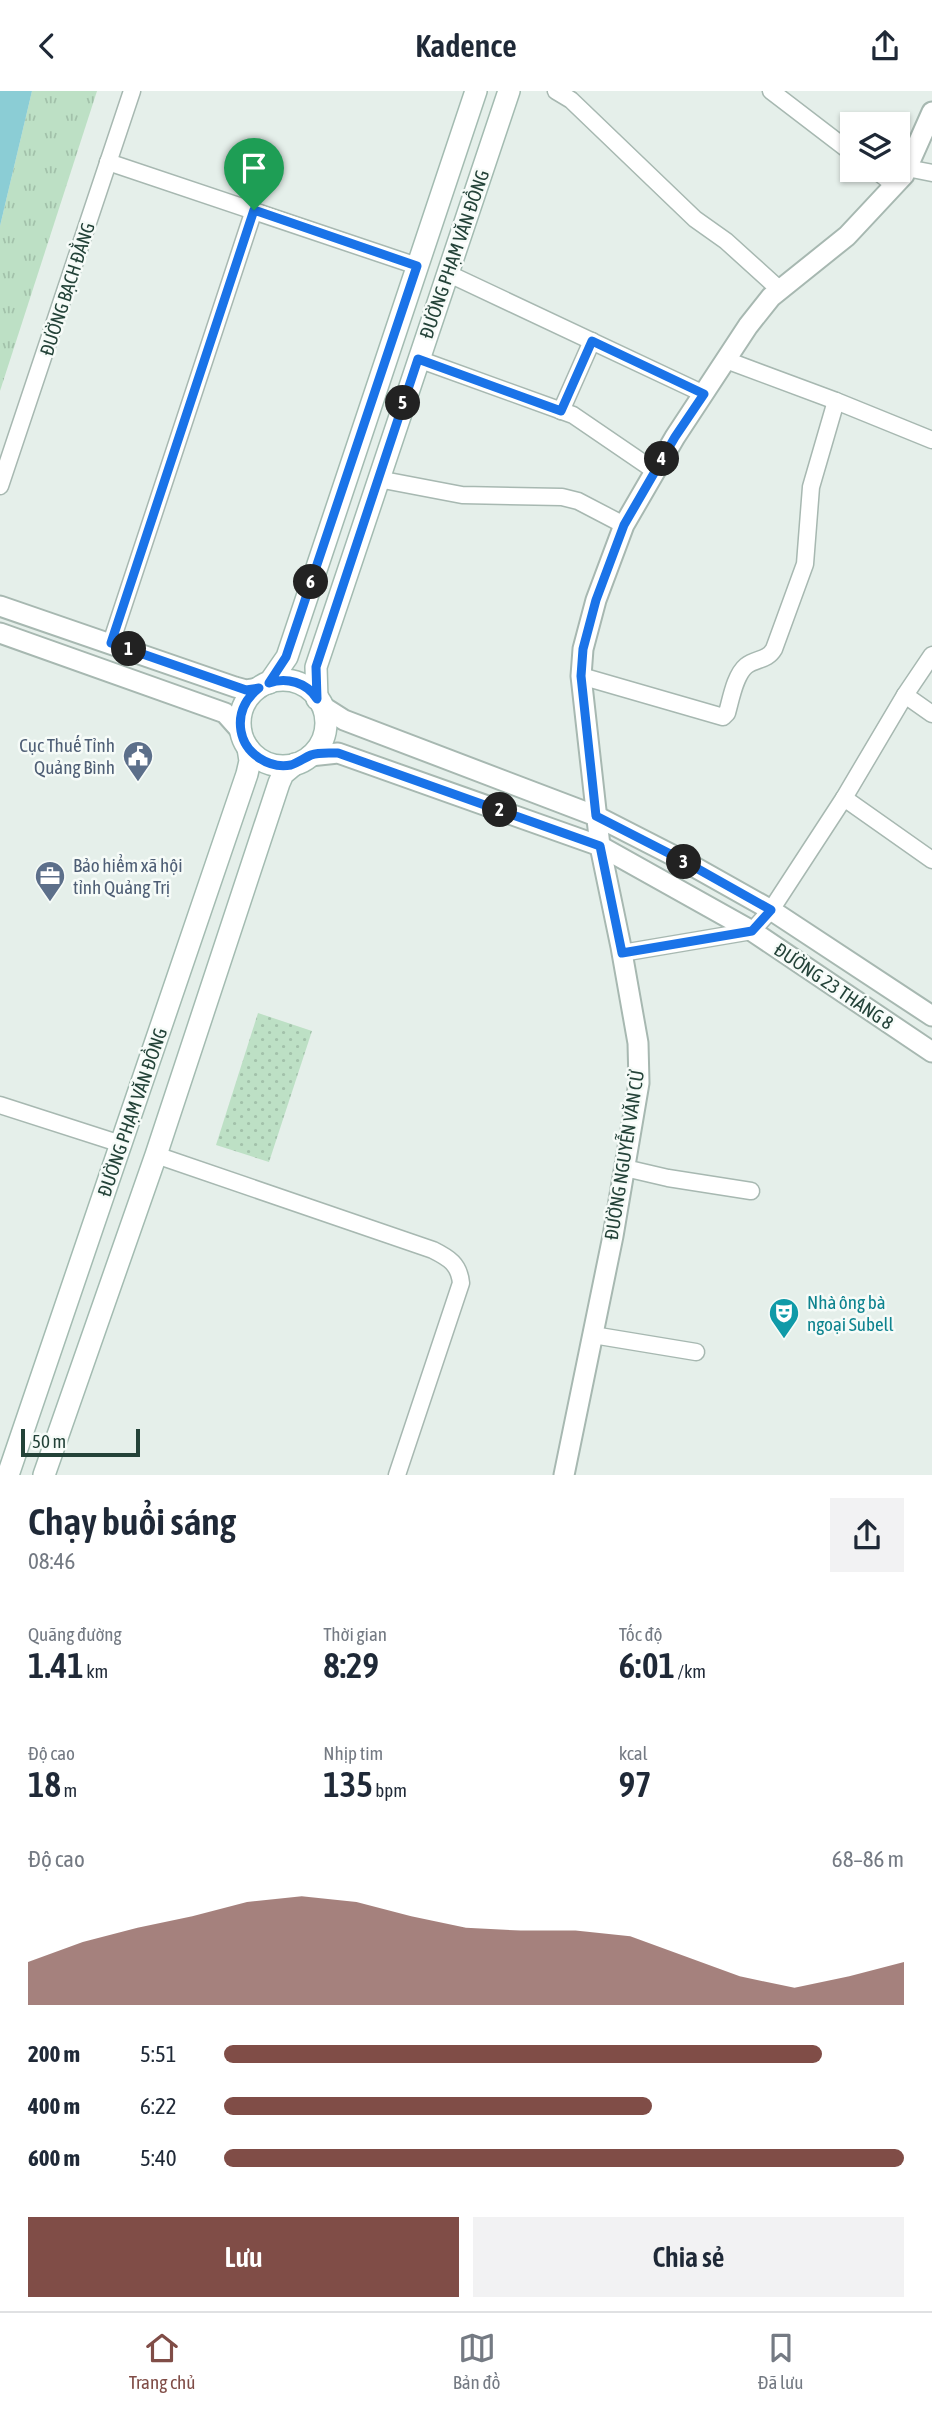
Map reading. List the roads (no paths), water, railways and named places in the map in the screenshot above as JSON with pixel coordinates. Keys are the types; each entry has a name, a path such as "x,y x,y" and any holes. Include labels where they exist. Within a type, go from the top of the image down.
{"main road":[{"name":"ĐƯỜNG PHẠM VĂN ĐỒNG","path":"264,685 286,657 476,91"},
{"name":"ĐƯỜNG PHẠM VĂN ĐỒNG","path":"319,702 316,667 509,91"},
{"path":"288,680 302,684 319,702 325,729 321,741 302,760 281,766 257,757 245,739 240,721 243,707 250,695 264,685 288,680"},
{"name":"ĐƯỜNG PHẠM VĂN ĐỒNG","path":"8,1475 247,774 250,761 245,739"},
{"name":"ĐƯỜNG PHẠM VĂN ĐỒNG","path":"44,1475 156,1155 279,783 283,774 302,760"},
{"path":"121,1144 156,1155"}],"street":[{"name":"ĐƯỜNG BẠCH ĐẰNG","path":"0,486 132,91"},
{"path":"556,91 575,96 695,219 726,241 779,289"},
{"path":"771,91 840,144"},
{"name":"ĐƯỜNG NGUYỄN VĂN CỪ","path":"910,161 932,112"},
{"path":"108,162 417,266"},
{"path":"910,169 932,173"},
{"path":"891,182 895,185"},
{"name":"ĐƯỜNG NGUYỄN VĂN CỪ","path":"564,1475 625,1168 639,1083 638,1043 596,816 581,676 583,649 596,600 624,525 655,471 748,326 779,289 847,236 897,182"},
{"path":"111,643 254,210"},
{"path":"447,273 704,394"},
{"path":"561,411 592,341"},
{"path":"418,359 573,415 655,471"},
{"path":"726,360 932,440"},
{"path":"581,676 723,717 727,713 745,667 770,657 805,563 811,487 836,401"},
{"path":"377,479 463,495 562,497 578,501 624,525"},
{"path":"0,606 246,690 264,685"},
{"path":"0,633 225,713 245,739"},
{"path":"622,953 752,931 771,910 932,655"},
{"path":"905,695 932,714"},
{"name":"ĐƯỜNG 23 THÁNG 8","path":"319,702 344,720 596,816 682,860 771,910 932,1016"},
{"name":"ĐƯỜNG 23 THÁNG 8","path":"302,760 338,753 600,846 752,931 932,1052"},
{"path":"844,798 932,860"},
{"path":"0,1105 121,1144"},
{"path":"156,1155 433,1250 456,1265 461,1283 397,1475"},
{"path":"625,1168 668,1178 751,1191"},
{"path":"593,1335 696,1352"}],"water":[{"path":"0,91 32,91 0,226"}],"place":[{"name":"Cục Thuế Tỉnh Quảng Bình","path":"138,783"},
{"name":"Bảo hiểm xã hội tỉnh Quảng Trị","path":"50,903"},
{"name":"Nhà ông bà ngoại Subell","path":"784,1340"}]}
